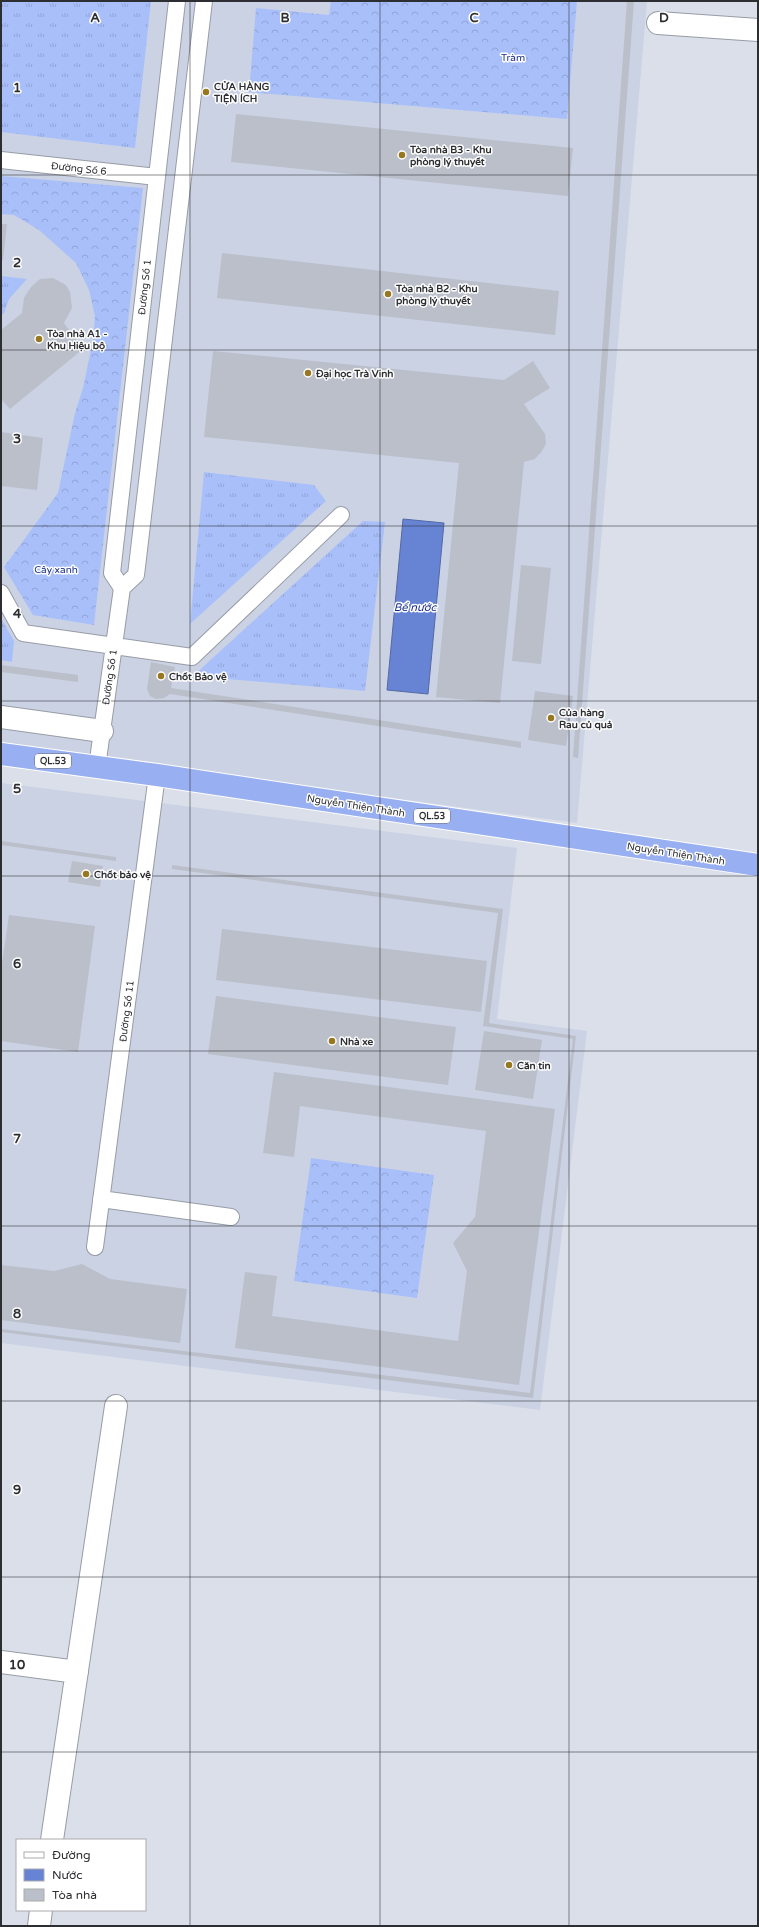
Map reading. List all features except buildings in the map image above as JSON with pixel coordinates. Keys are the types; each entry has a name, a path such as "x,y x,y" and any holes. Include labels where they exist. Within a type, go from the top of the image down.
{"highway":[{"name":"Nguyễn Thiện Thành","path":"1,754 157,775 758,865"}],"street":[{"path":"658,23 758,30"},
{"path":"1,717 102,731"},
{"path":"52,1839 116,1406"},
{"path":"1,1662 77,1672"},
{"path":"39,1926 41,1911"}],"lane":[{"name":"Đường Số 1","path":"96,767 122,588 112,573 177,1"},
{"path":"122,588 136,575 204,1"},
{"name":"Đường Số 6","path":"1,160 157,177"},
{"path":"1,593 23,632 192,657 341,515"},
{"name":"Đường Số 11","path":"95,1247 157,775"},
{"path":"101,1199 231,1217"}],"shaded area":[{"name":"Đại học Trà Vinh","path":"1,1 647,1 577,823 1,745"},
{"path":"1,783 517,848 497,1019 587,1031 540,1410 1,1343"}],"green space":[{"path":"1,1 151,1 135,148 1,132"},
{"name":"Tràm","path":"331,1 577,1 567,119 249,92 256,8 329,15"},
{"name":"Cây xanh","path":"1,176 143,188 94,625 33,615 4,567 58,493 75,413 83,388 93,340 95,316 89,290 76,263 39,230 14,215 1,214"},
{"path":"1,276 27,279 9,299 4,313 1,316"},
{"path":"204,472 314,485 326,501 190,624"},
{"path":"363,521 385,522 365,691 193,676"},
{"path":"1,618 14,641 12,662 1,660"},
{"path":"311,1158 434,1175 417,1298 294,1281"}],"water":[{"name":"Bể nước","path":"403,519 444,523 428,694 387,690"}],"place":[{"name":"CỬA HÀNG TIỆN ÍCH","path":"206,92"},
{"name":"Tòa nhà B3 - Khu phòng lý thuyết","path":"402,155"},
{"name":"Tòa nhà B2 - Khu phòng lý thuyết","path":"388,294"},
{"name":"Tòa nhà A1 - Khu Hiệu bộ","path":"39,339"},
{"name":"Đại học Trà Vinh","path":"308,373"},
{"name":"Chốt Bảo vệ","path":"161,676"},
{"name":"Của hàng Rau củ quả","path":"551,718"},
{"name":"Chốt bảo vệ","path":"86,874"},
{"name":"Nhà xe","path":"332,1041"},
{"name":"Căn tin","path":"509,1065"}]}
